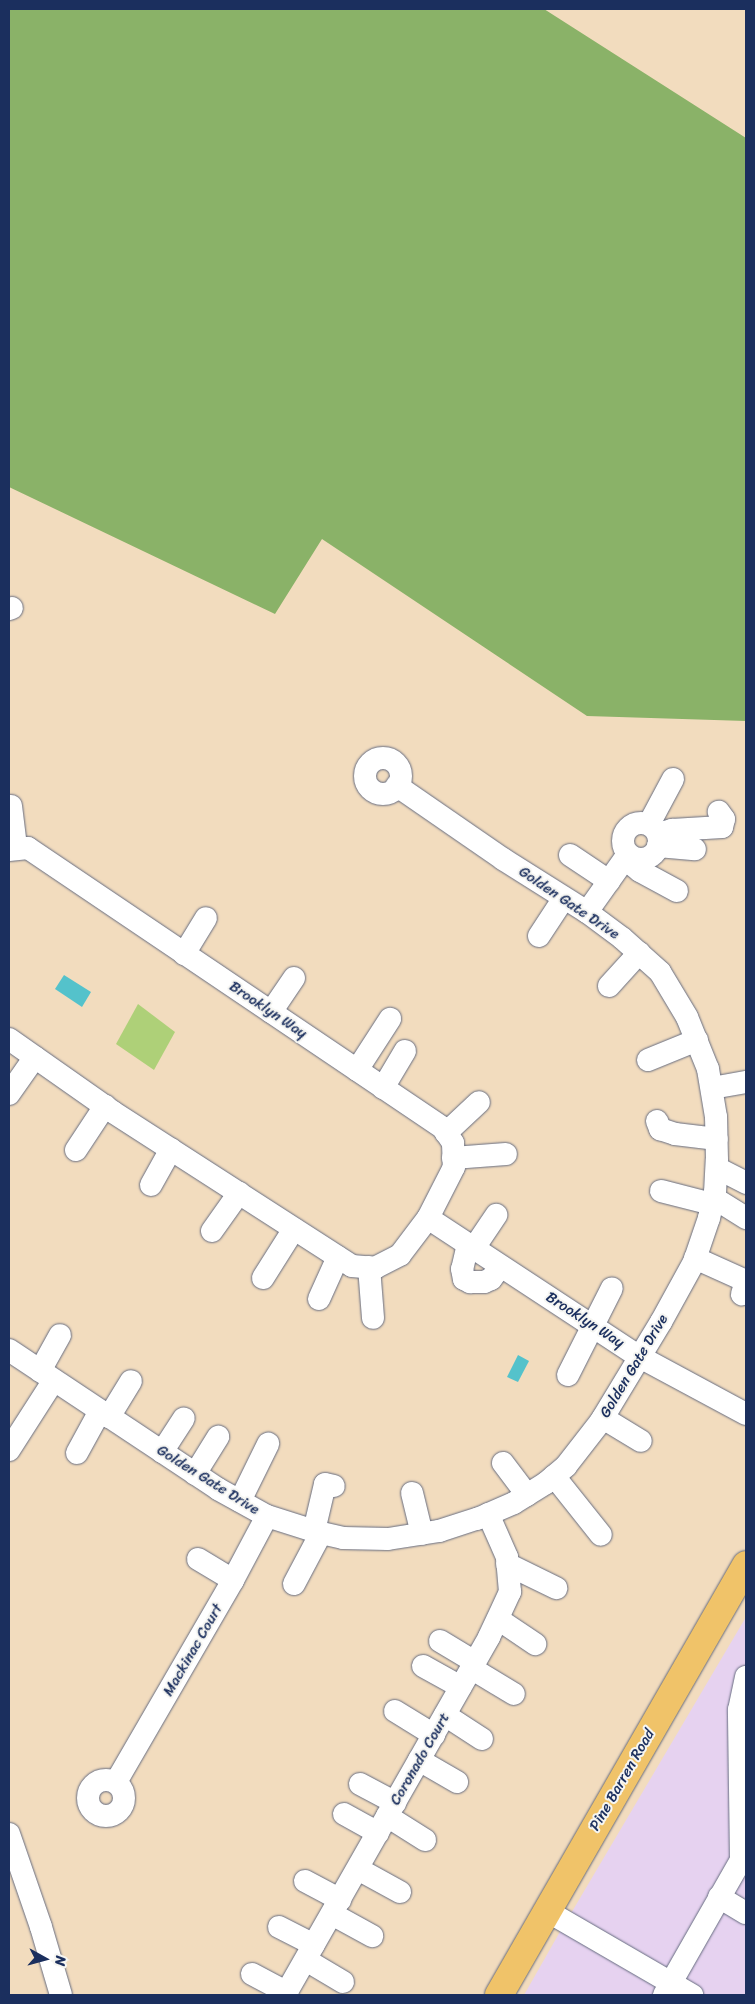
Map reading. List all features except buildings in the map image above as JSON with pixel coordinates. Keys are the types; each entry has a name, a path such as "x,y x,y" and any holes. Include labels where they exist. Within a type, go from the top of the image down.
{"main road":[{"name":"Pine Barren Road","path":"499,1995 746,1566"}],"street":[{"path":"626,857 645,859 655,852 655,835 673,779"},
{"name":"Golden Gate Drive","path":"9,1350 195,1474 240,1501 267,1516 343,1538 388,1539 422,1534 439,1531 488,1514 527,1495 566,1466 602,1418 640,1356 695,1258 713,1201 717,1140 716,1117 708,1069 687,1017 660,972 588,912 503,859 397,786"},
{"path":"11,806 12,849"},
{"path":"655,835 672,830 722,827 724,819 719,812"},
{"path":"677,891 640,871 626,857 622,844 625,832 634,824 655,835 695,849"},
{"name":"Brooklyn Way","path":"12,849 28,848 443,1128 446,1133"},
{"path":"570,855 609,881"},
{"path":"588,912 626,857"},
{"path":"539,936 564,898"},
{"path":"184,954 206,918"},
{"path":"609,986 639,953"},
{"path":"271,1012 294,978"},
{"path":"357,1070 390,1019"},
{"path":"9,1039 105,1106 352,1266 375,1268 400,1255 428,1218 454,1167 453,1143 446,1133 479,1102"},
{"path":"648,1060 697,1040"},
{"path":"383,1088 405,1052"},
{"path":"9,1094 35,1057"},
{"path":"712,1088 746,1082"},
{"path":"76,1150 105,1106"},
{"path":"657,1122 660,1129 675,1134 717,1140"},
{"path":"151,1185 172,1149"},
{"path":"453,1158 506,1154"},
{"path":"716,1168 746,1183"},
{"path":"661,1191 713,1201 746,1218"},
{"path":"212,1231 239,1193"},
{"path":"496,1215 471,1246 462,1269 464,1279 470,1282 491,1280 501,1266"},
{"name":"Brooklyn Way","path":"428,1218 640,1356 746,1414"},
{"path":"264,1278 294,1229"},
{"path":"319,1298 338,1257"},
{"path":"695,1258 746,1281 742,1294"},
{"path":"369,1267 373,1318"},
{"path":"568,1374 612,1288"},
{"path":"9,1450 47,1375 60,1335"},
{"path":"76,1453 131,1381"},
{"path":"162,1452 184,1418"},
{"path":"602,1418 641,1441"},
{"path":"195,1474 218,1437"},
{"path":"240,1501 268,1444"},
{"path":"503,1463 527,1495"},
{"path":"554,1476 602,1535"},
{"path":"294,1584 317,1532 325,1484 334,1486"},
{"path":"412,1493 422,1534"},
{"name":"Coronado Court","path":"286,1994 434,1735 498,1619 510,1592 507,1564 488,1514"},
{"name":"Mackinac Court","path":"116,1782 233,1580 267,1516"},
{"path":"198,1559 233,1580"},
{"path":"507,1564 556,1588"},
{"path":"498,1619 536,1644"},
{"path":"440,1641 469,1672"},
{"path":"423,1666 469,1672 514,1694"},
{"path":"667,1989 719,1897 744,1858 739,1710 746,1677"},
{"path":"395,1711 434,1735"},
{"path":"445,1715 482,1739"},
{"path":"419,1760 457,1782"},
{"path":"360,1784 387,1817 425,1840"},
{"path":"344,1814 387,1817"},
{"path":"9,1834 41,1928 61,1995"},
{"path":"358,1869 400,1892"},
{"path":"305,1881 372,1936"},
{"path":"719,1897 746,1913"},
{"path":"547,1911 667,1989 692,1995"},
{"path":"279,1927 343,1982"},
{"path":"252,1974 286,1994"}],"shaded area":[{"path":"746,1617 746,1995 524,1995 557,1937"}],"green space":[{"path":"9,9 544,9 746,138 746,721 587,716 322,539 275,614 9,487"},
{"path":"138,1004 175,1032 154,1070 116,1044"}],"water":[{"path":"64,975 91,992 82,1007 55,989"},
{"path":"518,1355 529,1361 518,1382 507,1377"}]}
